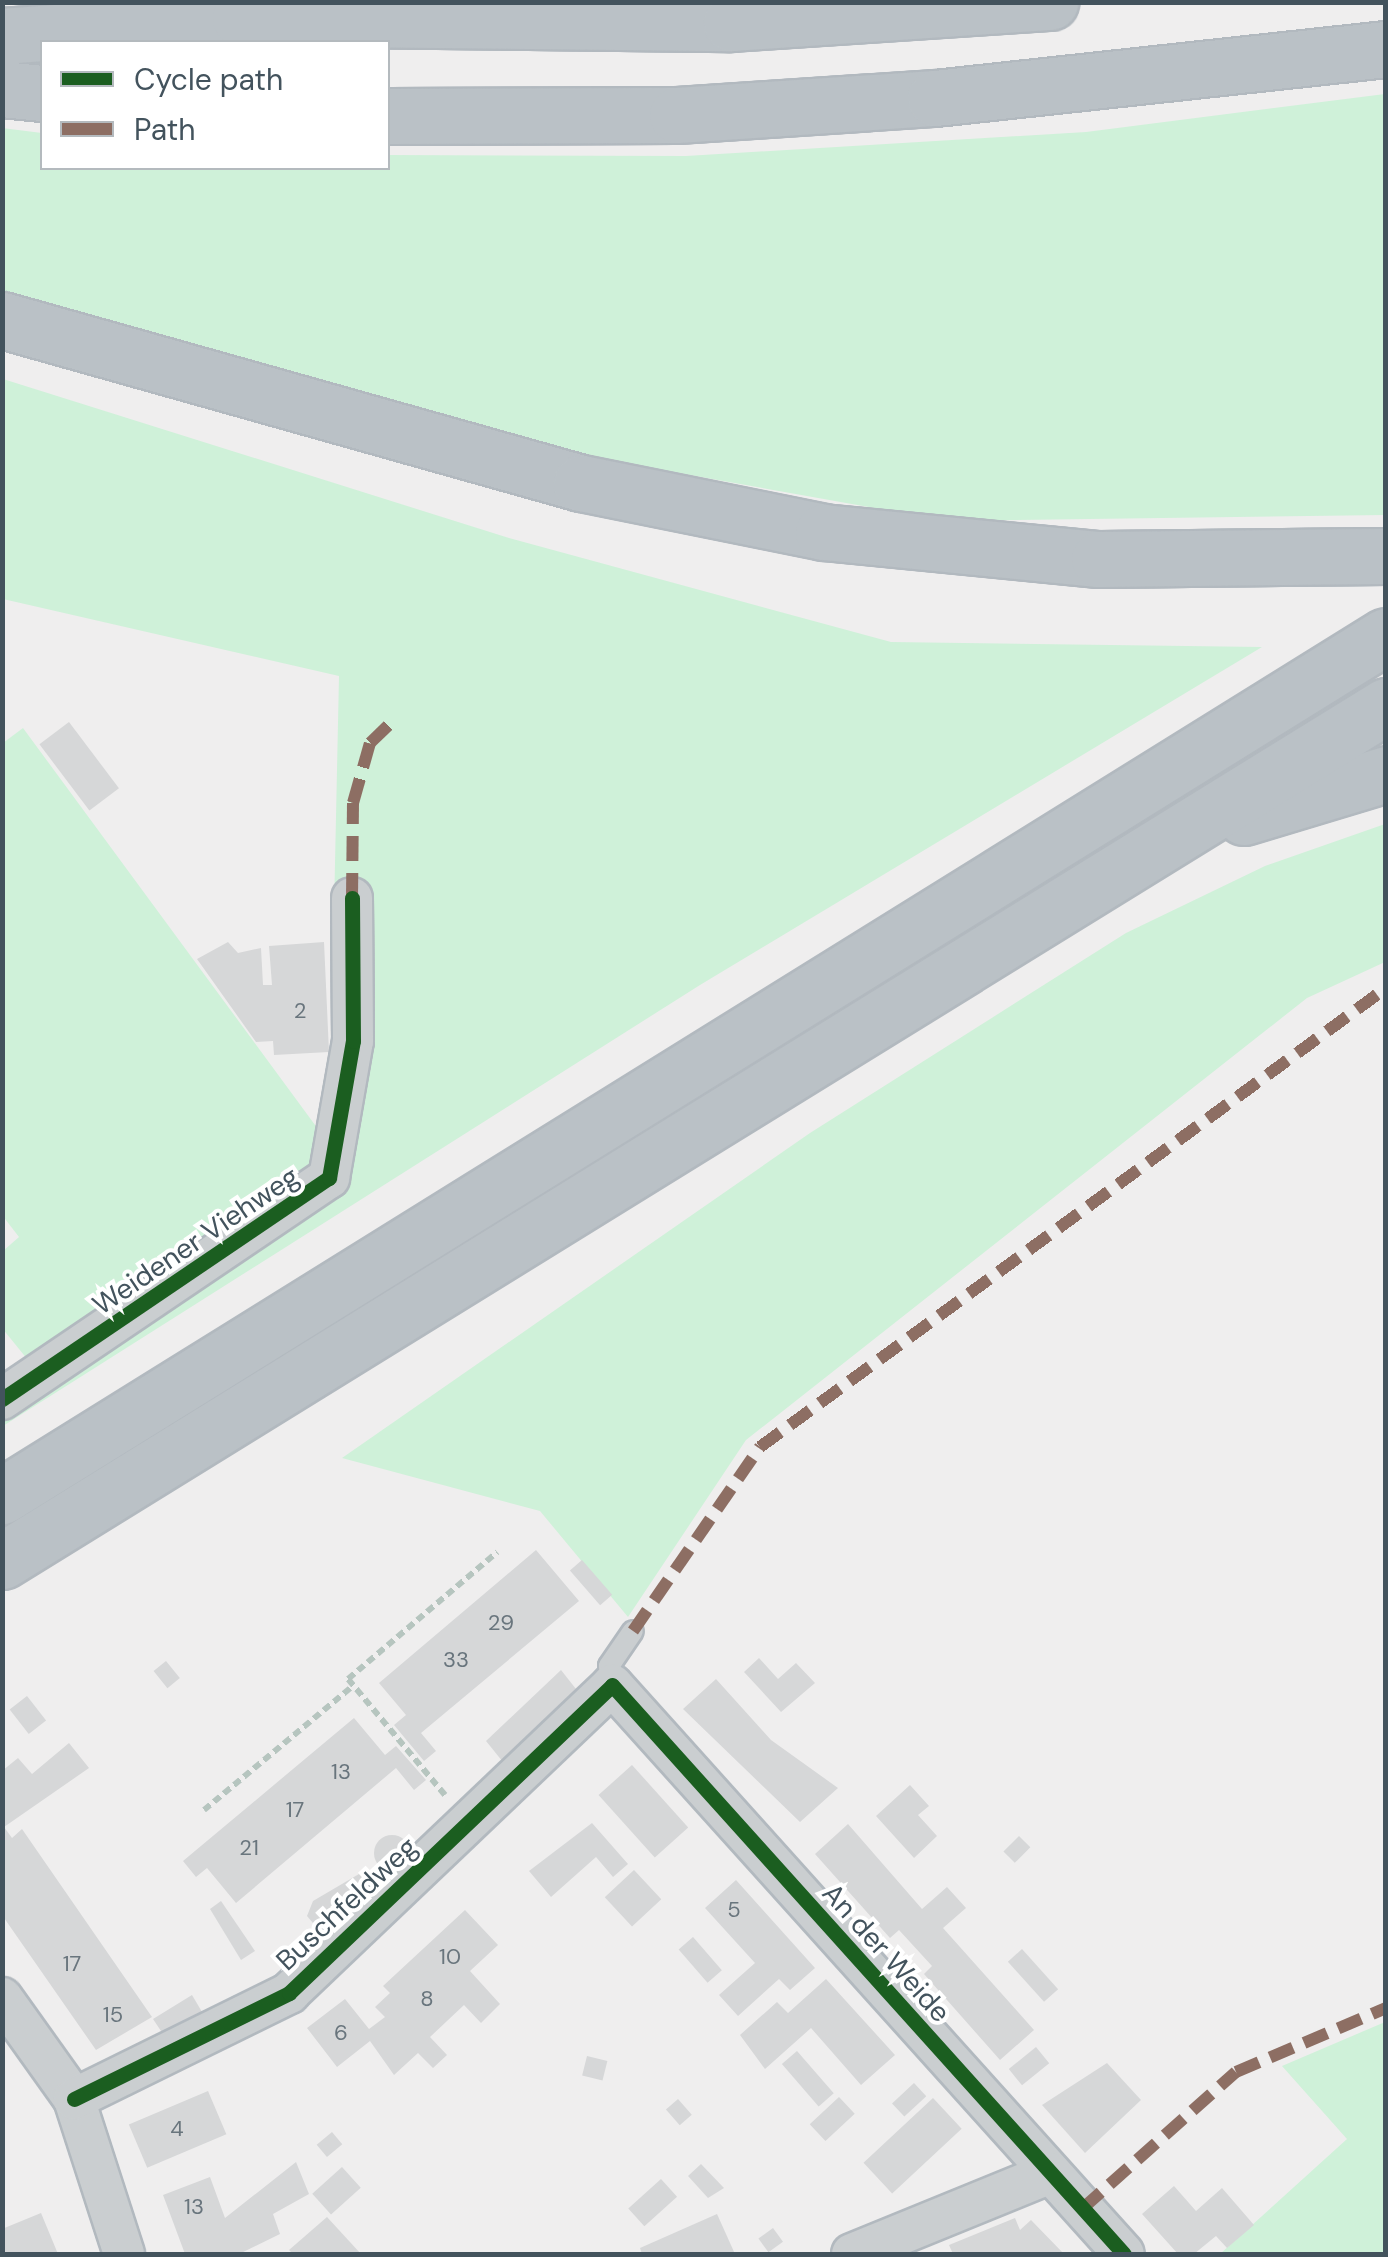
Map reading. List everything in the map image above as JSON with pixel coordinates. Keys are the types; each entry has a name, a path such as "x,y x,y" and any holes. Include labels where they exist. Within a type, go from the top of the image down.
{"highway":[{"path":"2,36 335,15 732,23 1050,2"},
{"path":"390,116 677,115 935,98 1386,48"},
{"path":"2,89 40,93"},
{"path":"2,320 381,431 668,502 897,542 1099,559 1386,556"},
{"path":"2,1496 1386,636"},
{"path":"2,1561 1386,706"},
{"path":"1170,840 1386,774"}],"street":[{"name":"Weidener Viehweg","path":"2,1399 329,1178 353,1041 352,898"},
{"name":"Buschfeldweg","path":"74,2099 289,1993 612,1685"},
{"name":"An der Weide","path":"612,1685 1124,2254"},
{"path":"2,1998 74,2099 124,2254"},
{"path":"852,2254 1050,2173"}],"lane":[{"path":"612,1685 609,1666 633,1631"}],"path":[{"path":"469,1823 348,1679 497,1552"},
{"path":"204,1810 353,1686"}],"green space":[{"path":"1385,94 1385,515 947,521 533,447 3,292 2,128 40,133 40,170 390,170 390,155 686,156 1086,132"},
{"path":"3,379 509,538 891,642 1262,647 700,985 3,1426 3,1384 32,1365 2,1328 3,1251 19,1237 2,1215 3,743 23,728 329,1144 339,676 3,599"},
{"path":"1385,824 1385,962 1307,998 746,1440 628,1617 540,1511 342,1458 810,1133 1126,933 1265,866"},
{"path":"1385,2022 1385,2252 1220,2254 1347,2139 1282,2066"}],"building":[{"path":"69,722 119,788 89,811 39,744"},
{"path":"228,942 238,953 261,948 263,985 272,985 269,946 324,942 329,1052 274,1055 273,1041 256,1042 197,959"},
{"path":"536,1550 579,1601 421,1733 436,1751 424,1761 394,1725 406,1715 379,1683"},
{"path":"582,1560 612,1595 600,1605 570,1570"},
{"path":"759,1658 778,1679 796,1663 815,1683 781,1712 744,1672"},
{"path":"166,1661 180,1678 167,1688 154,1671"},
{"path":"561,1670 576,1689 503,1762 486,1741"},
{"path":"716,1679 771,1740 838,1788 800,1822 683,1709"},
{"path":"27,1696 46,1720 29,1734 10,1710"},
{"path":"354,1718 385,1755 396,1746 426,1780 414,1790 396,1768 236,1903 207,1868 196,1877 183,1861"},
{"path":"69,1743 89,1768 4,1827 12,1838 22,1829 152,2017 96,2050 2,1915 2,1771 18,1758 32,1774"},
{"path":"632,1765 688,1827 655,1858 599,1795"},
{"path":"910,1785 929,1806 918,1815 937,1836 914,1858 876,1816"},
{"path":"592,1823 628,1864 613,1877 596,1857 551,1897 529,1871"},
{"path":"848,1824 922,1909 947,1887 966,1908 943,1928 1034,2030 1000,2060 924,1974 932,1966 899,1930 890,1938 815,1854"},
{"path":"392,1835 405,1840 410,1853 405,1866 392,1871 379,1866 374,1853 379,1840"},
{"path":"1019,1836 1030,1847 1015,1863 1003,1852"},
{"path":"634,1870 661,1899 632,1927 605,1897"},
{"path":"359,1874 372,1889 324,1936 307,1916 313,1901"},
{"path":"736,1880 815,1968 790,1990 779,1979 738,2016 719,1995 755,1963 705,1908"},
{"path":"221,1901 255,1951 241,1960 210,1909"},
{"path":"465,1910 498,1945 470,1971 500,2004 481,2023 464,2005 430,2037 447,2055 433,2068 418,2053 394,2075 370,2041 337,2067 307,2028 345,1999 369,2029 385,2017 375,2007 390,1993 383,1986"},
{"path":"693,1937 722,1970 708,1983 679,1949"},
{"path":"1022,1949 1058,1989 1044,2002 1008,1962"},
{"path":"826,1979 895,2055 861,2085 811,2028 765,2069 740,2035 777,2002 788,2013"},
{"path":"192,1995 205,2017 165,2037 153,2019"},
{"path":"1036,2047 1049,2063 1022,2085 1009,2069"},
{"path":"797,2051 834,2093 819,2106 782,2064"},
{"path":"587,2056 607,2061 603,2080 582,2075"},
{"path":"1107,2063 1141,2100 1085,2153 1042,2105"},
{"path":"914,2083 926,2096 904,2117 892,2103"},
{"path":"208,2091 226,2134 147,2168 129,2125"},
{"path":"839,2097 855,2114 825,2141 810,2124"},
{"path":"933,2098 962,2129 892,2194 864,2163"},
{"path":"678,2099 692,2115 680,2125 666,2109"},
{"path":"332,2132 342,2144 327,2157 317,2145"},
{"path":"296,2162 309,2194 273,2214 280,2234 239,2254 185,2254 163,2195 210,2177 225,2218"},
{"path":"701,2164 724,2188 708,2198 688,2176"},
{"path":"342,2167 361,2188 331,2215 312,2194"},
{"path":"661,2179 677,2197 644,2226 628,2208"},
{"path":"1174,2186 1196,2211 1222,2188 1254,2225 1227,2248 1216,2236 1194,2254 1178,2254 1142,2214"},
{"path":"41,2213 58,2254 2,2254 2,2229"},
{"path":"717,2214 735,2254 642,2254 640,2248"},
{"path":"327,2217 361,2254 293,2254 289,2250"},
{"path":"1015,2218 1020,2230 1031,2220 1064,2254 953,2254 949,2245"},
{"path":"773,2228 783,2242 768,2252 758,2239"}],"marked path":[{"path":"352,898 353,803 370,743 391,723"},
{"path":"633,1631 760,1447 1386,988"},
{"path":"1082,2209 1236,2072 1386,2008"}],"cycle path":[{"path":"2,1399 329,1178 353,1041 352,898"},
{"path":"74,2099 289,1993 612,1685 1124,2254"}]}
